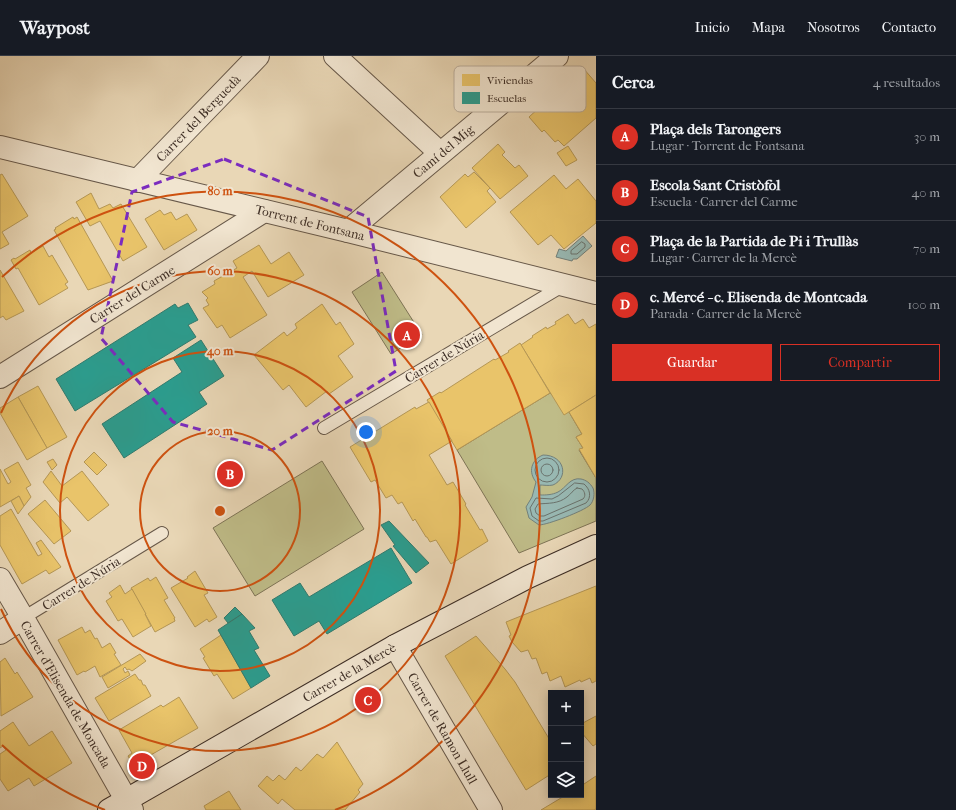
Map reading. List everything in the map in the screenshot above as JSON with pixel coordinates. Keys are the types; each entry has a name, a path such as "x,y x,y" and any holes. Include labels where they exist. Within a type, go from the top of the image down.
{"street":[{"name":"Carrer del Berguedà","path":"137,181 258,56"},
{"path":"335,56 440,153"},
{"name":"Camí del Mig","path":"545,66 557,56"},
{"name":"Camí del Mig","path":"348,231 489,112"},
{"name":"Torrent de Fontsana","path":"0,147 348,231 596,293"},
{"name":"Carrer del Carme","path":"0,377 264,211"},
{"name":"Carrer de la Mercè","path":"122,807 155,785 395,646 528,578 596,546"},
{"name":"Carrer d'Elisenda de Moncada","path":"0,580 23,618 122,807"},
{"name":"Carrer de Núria","path":"0,633 23,618"},
{"name":"Carrer de Ramon Llull","path":"395,646 491,810"}],"lane":[{"name":"Carrer de Núria","path":"324,428 564,285"},
{"name":"Carrer de Núria","path":"23,618 162,533"}],"highlighted area":[{"path":"224,159 368,217 396,371 272,450 173,422 101,338 132,192"}],"shaded area":[{"path":"382,272 422,335 391,354 352,292"},
{"path":"550,393 569,412 582,434 576,437 583,448 579,450 596,478 596,521 519,553 457,450"},
{"path":"322,461 364,529 255,596 213,528"}],"water":[{"path":"583,236 592,246 577,259 573,259 572,261 556,257 559,249 566,251"},
{"path":"543,455 556,459 560,463 563,472 558,482 553,485 540,485 540,495 556,493 571,481 583,479 593,488 594,495 590,505 581,511 550,523 539,525 529,518 526,507 532,497 536,482 532,474 533,463"}],"building: Viviendas":[{"path":"586,71 596,83 596,118 564,146 558,140 555,142 544,130 542,132 529,117 535,112 586,112"},
{"path":"498,144 505,152 502,155 515,168 519,165 528,176 500,199 472,168"},
{"path":"568,146 577,160 566,166 557,153"},
{"path":"474,172 490,188 487,191 496,202 466,228 440,197 465,174 468,177"},
{"path":"2,174 28,216 2,232 9,244 0,249 0,175"},
{"path":"554,175 566,189 578,179 596,201 596,223 564,249 551,235 538,245 510,212"},
{"path":"91,193 99,209 110,204 113,208 121,204 147,247 123,261 100,221 90,226 76,202"},
{"path":"160,210 164,215 171,212 176,220 187,214 197,230 164,250 145,219"},
{"path":"73,217 74,219 77,217 113,281 88,290 54,230"},
{"path":"259,245 271,264 289,252 304,275 268,297 252,271 243,277 267,315 230,338 222,325 217,328 203,308 209,305 206,300 208,298 202,292 215,284 214,281 237,268 233,261"},
{"path":"43,246 49,257 52,255 68,282 65,284 68,288 39,305 18,268 16,269 11,260 30,250 31,253"},
{"path":"0,270 24,311 6,320 3,316 0,318"},
{"path":"322,304 336,325 340,322 354,344 338,356 353,377 329,394 327,391 306,407 289,385 283,390 254,355 284,332 287,336 297,328 295,324"},
{"path":"568,314 575,324 583,319 589,328 596,324 596,395 564,415 521,345 546,327 547,329 556,324 555,322"},
{"path":"520,343 550,393 457,450 427,400 440,392 441,393 494,359 495,360 509,352 508,351"},
{"path":"38,386 67,437 47,448 18,397"},
{"path":"596,395 596,478 579,449 583,448 576,437 582,434 569,412"},
{"path":"18,397 47,448 27,460 0,413 0,408"},
{"path":"429,402 452,441 429,455 447,485 453,482 466,504 465,505 480,530 482,529 488,541 451,564 436,540 430,542 415,519 413,521 402,502 398,504 392,495 386,498 375,480 371,482 350,447 415,407 416,409"},
{"path":"94,452 107,465 97,475 84,462"},
{"path":"53,459 57,465 52,470 47,462"},
{"path":"18,462 31,485 26,488 31,497 24,506 19,496 0,507 0,469 8,484 11,482 4,470"},
{"path":"51,471 62,486 82,471 109,505 88,521 67,497 60,503 43,482"},
{"path":"19,496 24,506 18,514 11,501"},
{"path":"45,500 71,531 54,544 28,514"},
{"path":"11,509 38,556 42,554 36,543 41,540 61,567 49,574 46,570 22,584 0,545 0,516"},
{"path":"195,571 208,593 204,595 217,617 209,622 207,619 195,627 171,588 188,578 187,577"},
{"path":"156,577 168,598 164,600 175,618 175,621 155,632 131,588 148,578 150,581"},
{"path":"120,585 125,594 132,589 151,626 133,637 122,619 118,621 106,601 112,597 109,593"},
{"path":"596,586 596,681 592,683 590,678 581,682 580,680 565,687 561,676 550,681 547,672 542,674 536,658 532,659 528,650 521,652 509,636 511,635 506,622"},
{"path":"82,627 85,633 90,630 95,639 97,638 102,648 110,643 116,653 114,654 121,665 100,677 95,666 77,675 58,640"},
{"path":"221,635 251,688 233,699 217,674 214,676 203,658 205,657 200,649"},
{"path":"476,636 505,669 515,682 548,737 548,776 526,790 445,656"},
{"path":"140,654 146,661 132,671 129,669 127,670 125,667 123,669 125,673 128,671 130,675 108,688 102,677"},
{"path":"5,658 15,674 17,672 33,697 1,716 0,662"},
{"path":"135,674 139,680 141,680 143,685 145,685 151,696 109,721 95,698"},
{"path":"179,697 198,728 149,756 150,758 134,766 128,756 132,753 119,730 161,705 163,707"},
{"path":"596,716 596,744 593,746 584,736 584,722"},
{"path":"13,722 29,746 52,731 72,763 34,786 29,778 8,791 0,779 0,754 6,750 3,746 0,748 0,731"},
{"path":"337,742 363,784 358,790 360,792 345,810 295,810 282,799 278,804 258,786 267,776 273,781 279,775 285,780 296,767 301,771 317,754 323,758"},
{"path":"596,776 596,809 541,810 561,798 584,798 584,784"},
{"path":"229,791 241,810 206,810 204,806"}],"building: Escuelas":[{"path":"188,303 198,320 188,325 196,337 75,411 56,379 175,304 178,308"},
{"path":"201,340 224,376 199,392 207,404 124,458 102,424 182,372 173,358"},
{"path":"389,521 429,563 416,573 393,546 395,545 381,525"},
{"path":"391,548 412,583 327,634 319,621 294,636 272,600 300,583 309,597"},
{"path":"235,607 242,614 228,623 224,618"},
{"path":"242,614 255,628 249,631 259,648 254,650 270,676 251,688 218,630"}],"place":[{"name":"Plaça dels Tarongers","path":"407,335"},
{"name":"Escola Sant Cristòfol","path":"230,474"},
{"name":"Plaça de la Partida de Pi i Trullàs","path":"368,700"},
{"name":"c. Mercé - c. Elisenda de Montcada","path":"142,766"}]}
